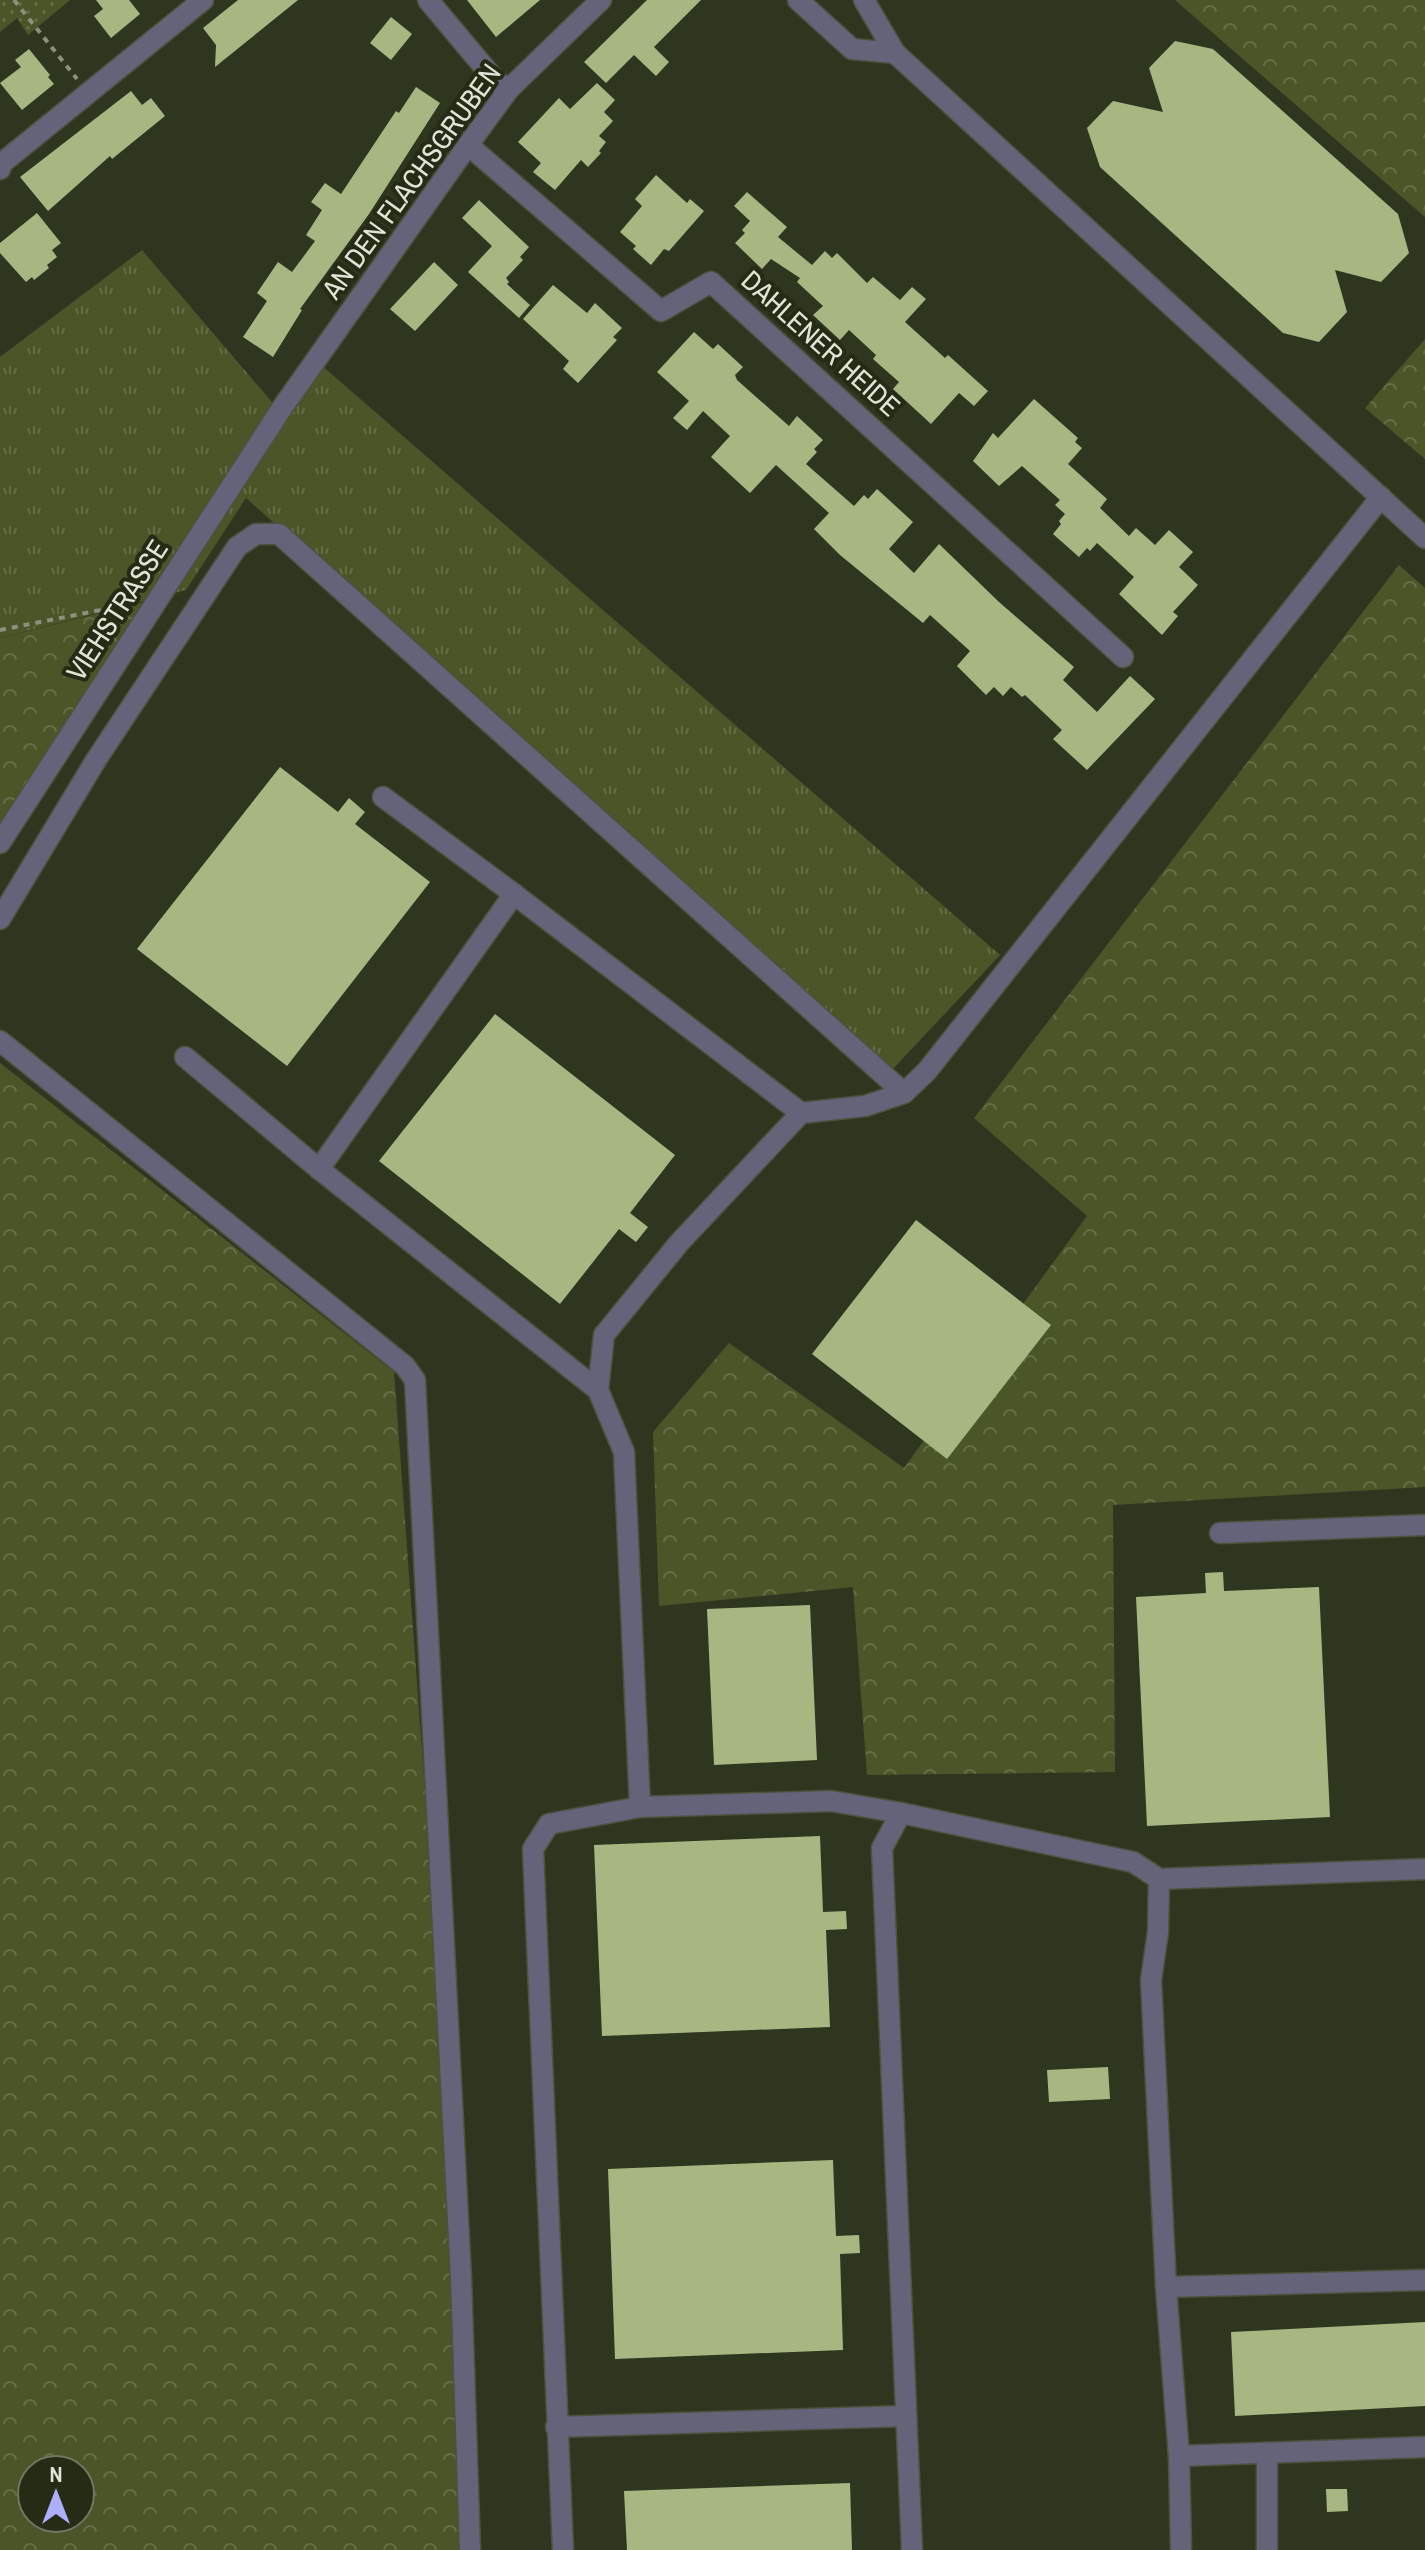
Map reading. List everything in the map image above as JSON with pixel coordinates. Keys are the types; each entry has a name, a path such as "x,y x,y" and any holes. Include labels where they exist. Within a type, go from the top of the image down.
{"street":[{"path":"0,169 2,163 203,0"},
{"path":"428,0 495,80 509,89"},
{"name":"AN DEN FLACHSGRUBEN","path":"282,408 509,89 601,0"},
{"path":"798,0 852,49 895,53"},
{"path":"864,0 895,53 1425,538"},
{"name":"DAHLENER HEIDE","path":"468,145 661,311 711,282 1123,657"},
{"name":"VIEHSTRASSE","path":"0,843 282,408"},
{"path":"598,1390 604,1335 679,1243 801,1113 865,1106 904,1093 927,1071 1381,497"},
{"path":"0,919 96,760 237,547 256,534 279,534 904,1093"},
{"path":"383,797 801,1113"},
{"path":"319,1169 514,894"},
{"path":"0,1041 405,1366 415,1380 461,2278 470,2550"},
{"path":"185,1057 319,1169 598,1390 624,1452 640,1807"},
{"path":"1220,1533 1425,1525"},
{"path":"563,2550 533,1849 549,1824 640,1807 831,1801 1133,1862 1159,1879 1425,1869"},
{"path":"901,1813 882,1848 912,2550"},
{"path":"1159,1879 1158,1932 1151,1980 1166,2287 1179,2456 1181,2550"},
{"path":"1166,2287 1425,2280"},
{"path":"556,2427 906,2416"},
{"path":"1179,2456 1425,2447"},
{"path":"1267,2455 1267,2550"}],"path":[{"path":"14,0 88,93"},
{"path":"0,630 133,603"}],"green space":[{"path":"0,0 70,0 28,35 17,18 0,32"},
{"path":"1175,0 1425,0 1425,217"},
{"path":"142,250 283,415 320,364 1000,955 889,1073 246,498 186,590 0,638 0,357"},
{"path":"1425,339 1425,459 1365,408"},
{"path":"1399,565 1425,588 1425,1487 1113,1505 1115,1772 867,1775 853,1587 659,1606 653,1432 729,1343 904,1468 1087,1216 974,1118"},
{"path":"148,601 0,833 0,638"},
{"path":"0,1063 394,1372 461,2278 466,2550 0,2550"}],"building":[{"path":"96,0 129,0 140,14 111,38 94,16 103,9"},
{"path":"238,0 298,0 215,67 216,45 203,28"},
{"path":"467,0 540,0 496,37"},
{"path":"647,0 701,0 654,47 669,62 656,76 634,55 606,83 584,62"},
{"path":"391,17 412,34 391,60 370,43"},
{"path":"1175,41 1213,49 1398,214 1409,253 1381,282 1335,270 1347,312 1319,342 1283,333 1100,167 1087,128 1113,101 1163,112 1149,68"},
{"path":"29,49 54,84 22,110 0,83 21,67 15,60"},
{"path":"597,83 615,100 604,112 613,121 599,136 606,142 588,167 581,160 555,190 533,172 541,163 518,142 559,98 570,109"},
{"path":"416,87 440,103 369,214 300,309 273,357 243,337 267,301 257,293 278,262 292,272 315,241 306,235 322,210 311,202 325,183 341,194 396,111 399,113"},
{"path":"131,91 142,105 151,98 165,116 112,159 110,156 48,211 20,177"},
{"path":"656,175 687,203 690,199 704,211 669,251 664,249 651,265 620,232 642,206 635,199"},
{"path":"747,192 787,227 778,237 812,265 825,251 832,258 837,253 867,283 873,277 900,300 912,287 926,299 905,322 988,391 974,406 959,393 931,424 893,389 899,382 873,359 876,355 849,330 840,340 813,315 823,306 797,282 800,278 771,259 762,269 735,243 745,233 742,230 750,221 734,206"},
{"path":"479,200 529,247 520,257 523,260 506,278 507,284 530,305 519,318 468,272 492,246 462,218"},
{"path":"37,213 61,243 52,250 57,257 47,265 49,268 34,280 32,277 26,282 0,253 0,243"},
{"path":"434,262 458,285 415,331 390,309"},
{"path":"553,285 587,313 595,303 622,328 613,337 617,340 578,383 563,369 569,361 523,319"},
{"path":"694,332 713,349 718,344 743,367 735,375 737,380 789,426 797,416 823,440 806,464 854,506 864,495 868,499 877,489 913,522 889,549 914,573 939,544 999,602 1074,667 1063,680 1097,712 1130,676 1155,699 1087,770 1053,739 1062,730 1025,695 1022,697 1011,687 1003,696 994,687 986,695 957,666 970,651 930,615 923,623 840,555 814,529 829,513 776,465 750,493 711,457 730,436 703,411 687,430 673,418 689,401 657,372"},
{"path":"1034,399 1078,438 1075,442 1082,448 1068,464 1107,499 1100,508 1129,536 1136,528 1155,545 1169,530 1193,552 1179,567 1198,585 1173,612 1178,616 1162,635 1119,594 1134,577 1120,564 1097,543 1079,557 1053,534 1065,514 1055,505 1060,500 1022,466 999,486 973,461 993,433 998,438"},
{"path":"280,767 338,812 349,798 365,812 355,824 430,882 287,1066 137,949"},
{"path":"495,1014 675,1155 630,1213 648,1227 636,1242 619,1229 560,1304 379,1161"},
{"path":"916,1220 1051,1325 947,1459 812,1354"},
{"path":"1223,1572 1224,1591 1319,1587 1330,1817 1147,1826 1136,1597 1206,1593 1205,1573"},
{"path":"810,1605 817,1760 714,1765 707,1609"},
{"path":"820,1836 823,1912 846,1911 847,1929 826,1930 830,2027 602,2036 594,1845"},
{"path":"1108,2067 1110,2099 1049,2102 1047,2070"},
{"path":"833,2160 836,2236 859,2235 860,2253 840,2254 843,2350 615,2359 608,2169"},
{"path":"1425,2322 1425,2406 1235,2416 1231,2332"},
{"path":"850,2483 852,2550 627,2550 624,2491"},
{"path":"1326,2489 1347,2489 1348,2511 1327,2512"}]}
